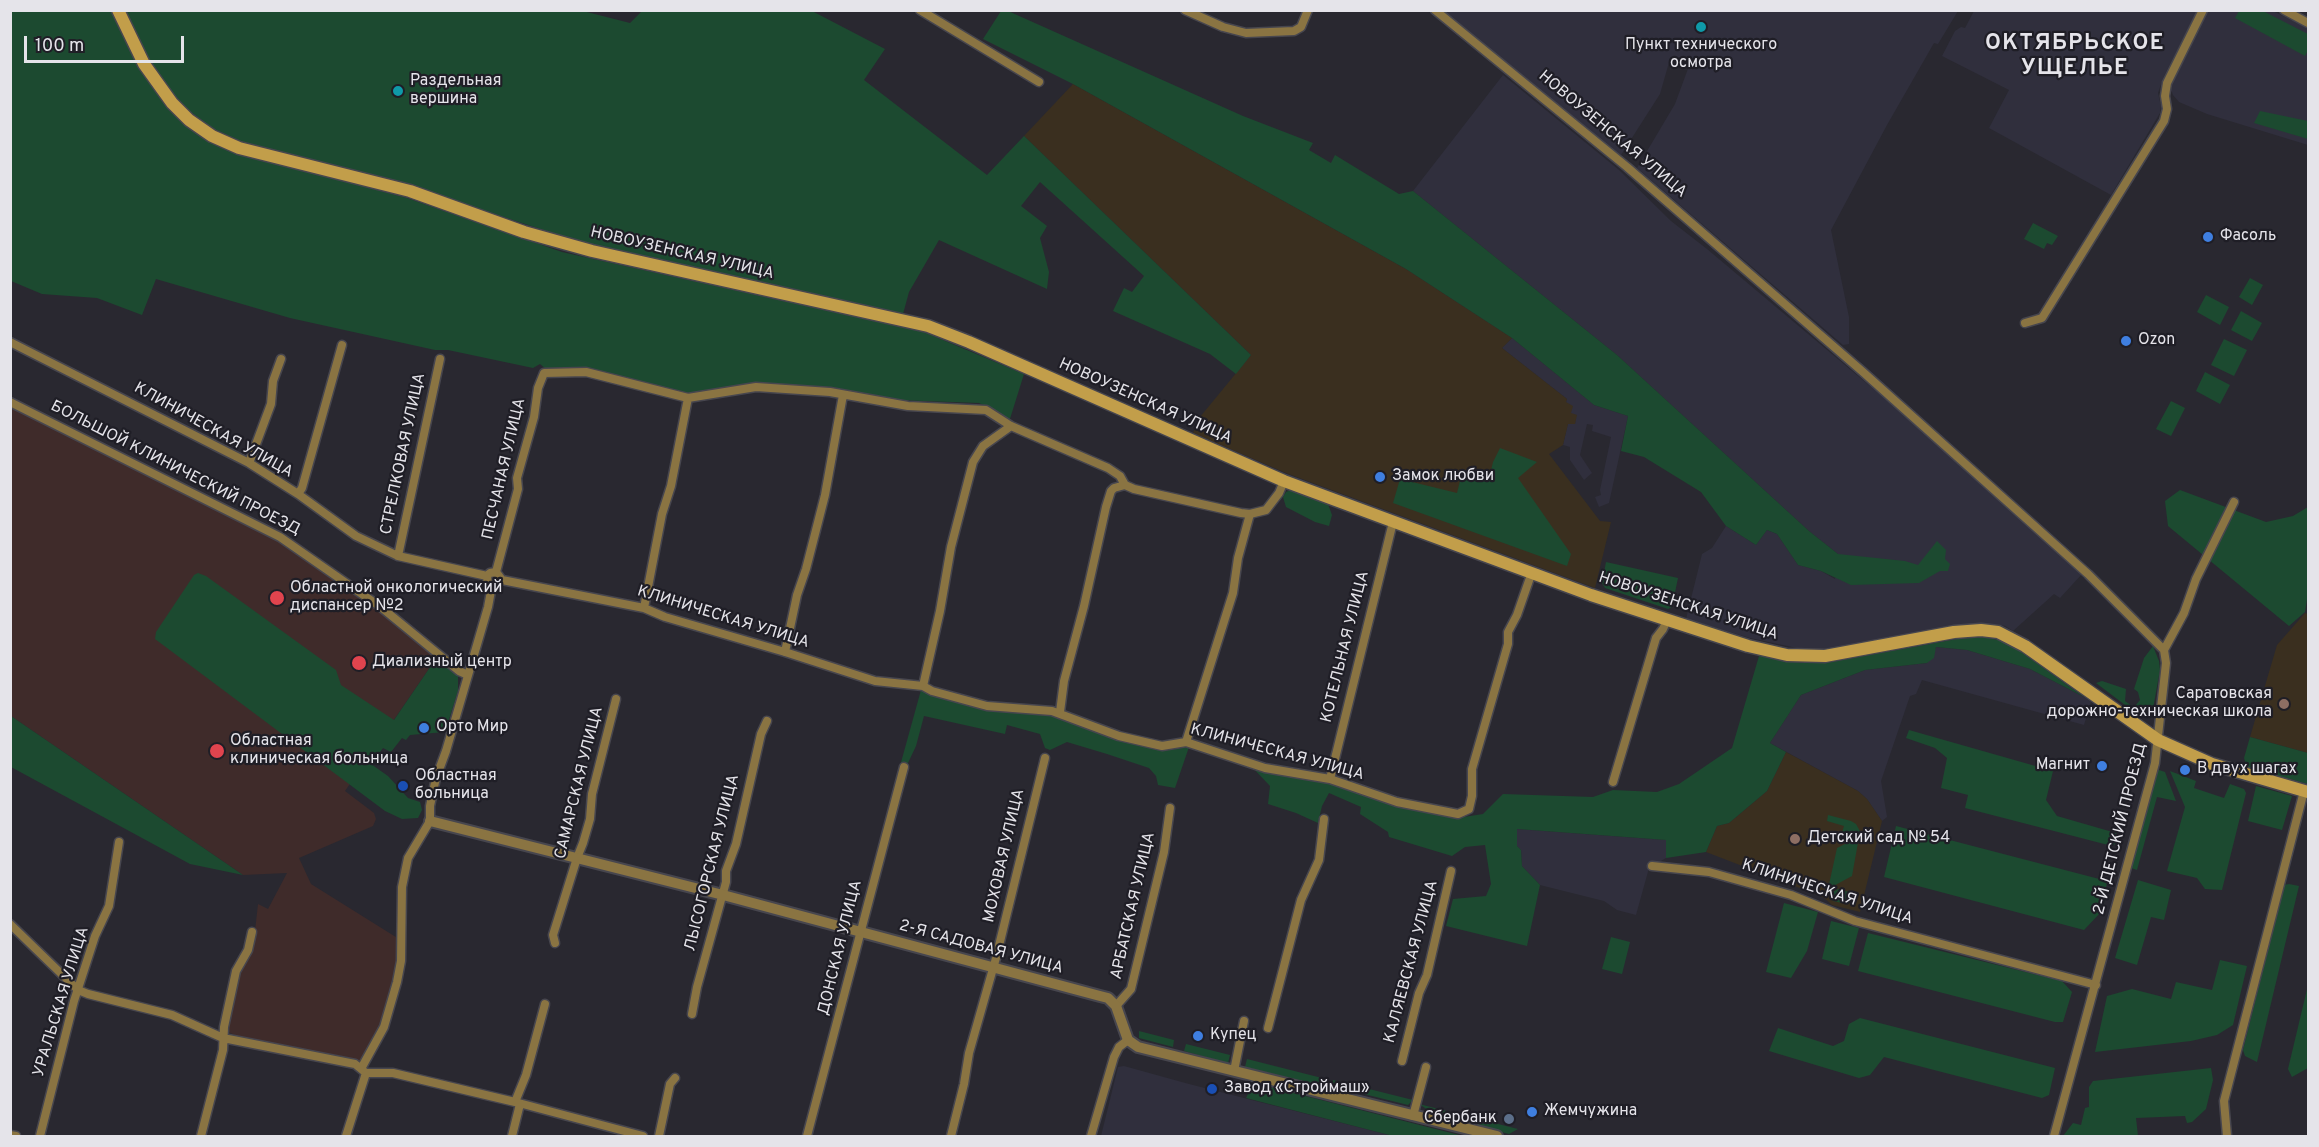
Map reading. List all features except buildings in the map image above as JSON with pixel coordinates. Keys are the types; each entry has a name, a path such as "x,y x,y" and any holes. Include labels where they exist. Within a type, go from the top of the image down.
{"main road":[{"name":"НОВОУЗЕНСКАЯ УЛИЦА","path":"118,10 144,64 172,103 189,120 212,136 239,148 410,191 524,232 592,251 928,327 969,342 1284,481 1532,572 1748,646 1787,655 1825,656 1954,632 1981,630 1998,632 2025,646 2158,740 2212,764 2306,792"}],"street":[{"path":"920,10 1039,82"},
{"path":"1185,10 1235,31 1246,33 1294,31 1301,27 1308,10"},
{"name":"НОВОУЗЕНСКАЯ УЛИЦА","path":"1435,10 1627,167 1863,372 2080,567 2164,650"},
{"path":"2025,323 2042,318 2164,122 2167,109 2164,96 2167,83 2203,10"},
{"path":"2284,10 2308,23"},
{"name":"КЛИНИЧЕСКАЯ УЛИЦА","path":"10,342 249,463 298,494 356,536 398,555 487,576"},
{"path":"298,494 302,488 342,345"},
{"path":"249,463 271,404 273,381 281,359"},
{"name":"СТРЕЛКОВАЯ УЛИЦА","path":"398,555 440,359"},
{"name":"ПЕСЧАНАЯ УЛИЦА","path":"496,572 518,489 517,478 534,417 538,388 544,373 586,372 688,398"},
{"path":"644,608 688,398 756,387 830,392 908,406 986,410 1011,426 1108,468 1120,476 1125,485 1134,489 1250,514 1266,510 1279,493 1284,481"},
{"path":"785,651 797,596 807,569 825,495 843,395"},
{"name":"БОЛЬШОЙ КЛИНИЧЕСКИЙ ПРОЕЗД","path":"10,402 280,537 382,608 459,671 468,675"},
{"path":"922,686 940,611 951,547 973,462 983,446 1011,426"},
{"path":"1060,712 1064,681 1084,606 1106,507 1111,491 1125,485"},
{"name":"2-Й ДЕТСКИЙ ПРОЕЗД","path":"2054,1137 2155,763 2166,663 2164,650 2184,613 2196,579 2234,502"},
{"path":"1186,742 1233,593 1238,558 1250,514"},
{"name":"КОТЕЛЬНАЯ УЛИЦА","path":"1330,779 1393,522"},
{"path":"346,1137 364,1070 384,1027 397,982 401,961 402,887 408,858 430,820 432,792 491,591 502,579 496,572 487,576 491,591"},
{"name":"КЛИНИЧЕСКАЯ УЛИЦА","path":"502,579 644,608 665,618 785,651 875,681 922,686 932,691 987,706 1060,712 1119,736 1162,746 1186,742 1266,768 1330,779 1397,802 1458,814 1468,809 1472,796 1472,769 1508,644 1509,632 1532,572"},
{"path":"1613,782 1656,638 1667,620"},
{"name":"САМАРСКАЯ УЛИЦА","path":"555,943 553,935 590,819 592,794 616,699"},
{"name":"ЛЫСОГОРСКАЯ УЛИЦА","path":"692,1014 697,987 723,894 726,871 736,844 761,734 767,721"},
{"name":"МОХОВАЯ УЛИЦА","path":"951,1137 969,1053 1045,758"},
{"name":"ДОНСКАЯ УЛИЦА","path":"807,1137 904,767"},
{"path":"2227,1137 2224,1101 2306,792"},
{"name":"АРБАТСКАЯ УЛИЦА","path":"1116,1006 1131,989 1164,852 1170,808"},
{"path":"1268,1028 1301,900 1319,860 1324,819"},
{"name":"2-Я САДОВАЯ УЛИЦА","path":"430,820 723,894 993,966 1108,998 1116,1006"},
{"name":"УРАЛЬСКАЯ УЛИЦА","path":"40,1137 78,990 95,936 109,906 119,842"},
{"name":"КЛИНИЧЕСКАЯ УЛИЦА","path":"1652,866 1709,872 1791,895 1855,921 2096,985"},
{"name":"КАЛЯЕВСКАЯ УЛИЦА","path":"1402,1061 1419,993 1427,975 1451,871"},
{"path":"10,924 78,990 172,1015 223,1038 355,1064 364,1070 393,1073 517,1103 642,1137"},
{"path":"201,1137 222,1050 236,971 247,954 252,932"},
{"path":"512,1137 517,1103 546,1004"},
{"path":"1116,1006 1128,1040 1138,1047 1497,1137"},
{"path":"1234,1071 1245,1021"},
{"path":"1091,1137 1114,1058 1119,1047 1128,1040"},
{"path":"1413,1116 1426,1067"},
{"path":"659,1137 670,1084 675,1078"},
{"path":"10,1135 16,1137"}],"shaded area":[{"path":"1443,11 1958,11 1938,44 1934,43 1831,230 1849,317 1849,344 1843,345 1637,168 1675,104 1689,66 1670,59 1660,94 1621,155"},
{"path":"1974,11 2198,11 2164,76 2158,93 2160,113 2111,195 1989,128 2009,90 1942,56 1955,31 1961,27 1965,28"},
{"path":"2206,11 2273,11 2308,28 2308,145 2207,114 2179,102 2173,95 2172,82"},
{"path":"1503,75 1619,170 1671,221 1889,402 2082,574 2060,598 2054,594 2013,631 1996,624 1980,624 1825,650 1806,650 1750,638 1686,619 1702,554 1712,548 1726,526 1756,545 1767,530 1777,534 1798,565 1821,571 1835,579 1838,554 1809,531 1617,355 1413,191"},
{"path":"1073,84 1406,269 1512,338 1502,348 1567,399 1566,402 1573,406 1571,413 1577,415 1575,424 1568,424 1563,445 1549,454 1600,521 1611,522 1595,588 1286,473 1193,433 1200,417 1251,355 1024,136"},
{"path":"1512,338 1594,405 1628,416 1609,503 1599,507 1595,497 1601,495 1600,490 1611,437 1592,431 1593,425 1587,424 1580,455 1592,473 1584,480 1570,460 1570,447 1563,445 1568,423 1575,424 1576,415 1571,414 1567,399 1502,348"},
{"name":"Областная клиническая больница","path":"10,405 278,539 383,612 437,657 345,791 374,813 376,819 373,826 299,858 311,884 399,939 399,961 381,1024 360,1061 237,1036 226,1031 239,972 253,949 258,904 268,909 287,873 243,875 11,716"},
{"name":"Саратовская дорожно-техническая школа","path":"2305,613 2308,614 2308,753 2250,737 2277,645"},
{"path":"1936,647 1967,650 2030,669 2084,697 2091,702 2084,725 1922,680 1916,694 1910,696 1881,781 1887,817 1882,821 1867,799 1858,791 1770,743 1801,695 1865,670 1927,663"},
{"name":"Детский сад № 54","path":"1786,752 1858,791 1867,799 1882,821 1860,912 1832,905 1823,897 1706,852 1717,826 1729,823 1767,791"},
{"path":"1517,829 1666,840 1666,858 1649,868 1636,915 1617,910 1604,901 1540,885 1522,866 1521,850 1517,846"},
{"path":"1124,1066 1393,1136 1101,1136 1118,1067"}],"green space":[{"path":"579,10 630,23 642,11 812,11 885,49 864,80 987,175 1024,136 1251,355 1236,374 1210,354 1113,311 1124,288 1132,292 1144,276 1040,182 1021,206 1047,226 1040,238 1049,272 1047,289 939,240 909,292 903,314 766,286 593,246 411,187 240,141 214,129 188,110 168,88 142,48 125,11"},
{"path":"10,11 111,11 138,66 164,103 184,124 208,141 235,152 407,198 562,252 924,332 1024,374 1009,422 999,412 979,403 895,400 831,387 764,384 684,394 585,368 547,370 540,364 533,368 448,350 435,350 290,318 156,279 142,315 97,298 42,294 11,281"},
{"path":"1001,11 1008,11 1243,116 1313,143 1309,150 1331,163 1335,155 1399,194 1413,191 1617,355 1809,531 1838,554 1905,561 1918,565 1937,541 1946,550 1945,559 1950,564 1948,571 1940,571 1919,583 1851,585 1821,571 1798,565 1777,534 1767,530 1756,545 1726,526 1701,492 1644,457 1621,451 1628,416 1594,405 1512,338 1406,269 1073,84 983,39"},
{"path":"2239,11 2263,11 2308,34 2308,50 2305,56 2235,18"},
{"path":"2260,111 2308,121 2308,139 2254,123"},
{"path":"2033,223 2058,236 2052,245 2047,243 2044,249 2024,239"},
{"path":"2250,278 2263,285 2252,305 2239,297"},
{"path":"2206,295 2229,307 2220,325 2197,312"},
{"path":"2241,311 2262,323 2252,341 2231,330"},
{"path":"2224,339 2247,350 2234,376 2211,365"},
{"path":"2205,372 2230,385 2220,404 2196,391"},
{"path":"2171,401 2185,408 2171,436 2156,429"},
{"path":"1500,448 1537,462 1518,478 1571,554 1567,566 1393,503 1400,479 1457,493 1462,473 1489,479 1493,462"},
{"path":"1291,490 1328,504 1332,515 1329,526 1315,522 1286,507 1283,497"},
{"path":"2180,490 2266,522 2293,516 2308,507 2308,593 2305,612 2289,626 2168,526 2165,501"},
{"path":"1606,562 1678,578 1672,607 1668,609 1605,588 1602,583"},
{"path":"198,573 206,576 336,670 341,685 394,720 437,657 458,676 458,691 445,732 410,735 406,740 402,738 391,752 383,748 371,764 388,776 408,798 420,802 422,810 418,818 402,819 385,811 155,639 156,632 194,575"},
{"path":"1984,637 2003,641 2020,651 2084,697 2030,669 1967,650 1936,647 1934,658 1927,663 1865,670 1801,695 1770,743 1786,752 1767,791 1729,823 1717,826 1706,852 1666,858 1666,840 1517,829 1517,846 1521,850 1522,866 1540,885 1527,946 1446,926 1453,899 1486,896 1491,884 1485,845 1465,847 1452,856 1389,837 1388,832 1360,814 1361,807 1329,793 1322,806 1318,823 1268,804 1270,786 1251,766 1336,784 1457,818 1483,814 1503,794 1593,797 1613,790 1657,792 1679,784 1732,748 1759,656 1803,663 1826,663 1957,639"},
{"path":"2153,646 2160,670 2153,709 2143,716 2096,683 2102,681 2126,689 2125,701 2135,706 2140,700 2138,692 2134,689 2144,658"},
{"path":"921,690 930,694 1055,714 1121,740 1162,751 1189,747 1175,788 1158,785 1156,776 1149,768 1107,754 1067,742 1050,750 1045,748 1040,734 1007,725 1005,734 924,716 916,746 908,763 900,766"},
{"path":"10,716 243,875 190,864 11,767"},
{"path":"1909,730 2053,771 2046,800 2057,816 2116,833 2117,843 2112,846 1965,808 1968,795 1941,788 1947,758 1935,748 1906,738"},
{"path":"2250,737 2308,753 2308,784 2247,767 2244,758"},
{"path":"2156,769 2165,772 2176,801 2157,797 2137,870 2131,868"},
{"path":"2170,771 2196,781 2194,788 2224,798 2230,784 2244,789 2246,793 2222,890 2205,889 2197,878 2167,871 2185,807"},
{"path":"2256,786 2292,796 2282,830 2248,821"},
{"path":"1828,815 1851,821 1856,824 1861,833 1839,843 1844,826 1827,821"},
{"path":"1896,826 2107,881 2103,910 2084,930 1884,877"},
{"path":"1859,837 1852,876 1828,889 1837,848"},
{"path":"2138,880 2171,890 2164,920 2151,917 2137,965 2115,958"},
{"path":"2284,885 2299,886 2257,1062 2245,1056 2243,1050"},
{"path":"1838,889 1849,892 1842,903 1833,901 1829,894"},
{"path":"1784,903 1818,912 1807,951 1791,978 1766,972"},
{"path":"1831,921 1859,928 1849,966 1822,959"},
{"path":"1868,933 2062,981 2072,992 2063,1022 2055,1022 1858,971"},
{"path":"1611,937 1630,942 1622,974 1602,969"},
{"path":"2220,960 2247,966 2233,1025 2217,1035 2191,1041 2095,1052 2107,996 2132,989 2171,999 2176,982 2212,990"},
{"path":"2308,985 2308,1068 2292,1077 2288,1069"},
{"path":"1860,1018 2055,1068 2049,1095 2042,1098 1884,1057 1870,1075 1859,1078 1769,1051 1778,1028 1833,1046 1844,1041 1849,1024"},
{"path":"1139,1031 1174,1040 1173,1047 1139,1038"},
{"path":"1186,1044 1230,1055 1228,1063 1184,1051"},
{"path":"1247,1059 1322,1078 1320,1085 1245,1067"},
{"path":"2211,1068 2213,1080 2206,1109 2192,1122 2187,1123 2185,1116 2136,1118 2138,1136 2063,1136 2073,1123 2081,1125 2085,1108 2089,1107 2089,1087 2093,1081"},
{"path":"1333,1080 1413,1100 1408,1105 1332,1086"},
{"path":"1258,1084 1463,1136 1393,1136 1246,1098 1252,1086"},
{"path":"1419,1104 1518,1129 1509,1134 1434,1114"}],"place":[{"name":"Пункт технического осмотра","path":"1701,27"},
{"name":"Раздельная вершина","path":"398,91"},
{"name":"Фасоль","path":"2208,237"},
{"name":"Ozon","path":"2126,341"},
{"name":"Замок любви","path":"1380,477"},
{"name":"Областной онкологический диспансер №2","path":"277,598"},
{"name":"Диализный центр","path":"359,663"},
{"name":"Саратовская дорожно-техническая школа","path":"2284,704"},
{"name":"Орто Мир","path":"424,728"},
{"name":"Областная клиническая больница","path":"217,751"},
{"name":"Магнит","path":"2102,766"},
{"name":"В двух шагах","path":"2185,770"},
{"name":"Областная больница","path":"403,786"},
{"name":"Детский сад № 54","path":"1795,839"},
{"name":"Купец","path":"1198,1036"},
{"name":"Завод «Строймаш»","path":"1212,1089"},
{"name":"Жемчужина","path":"1532,1112"},
{"name":"Сбербанк","path":"1509,1119"}],"district":[{"name":"ОКТЯБРЬСКОЕ УЩЕЛЬЕ","path":"2075,58"}]}
